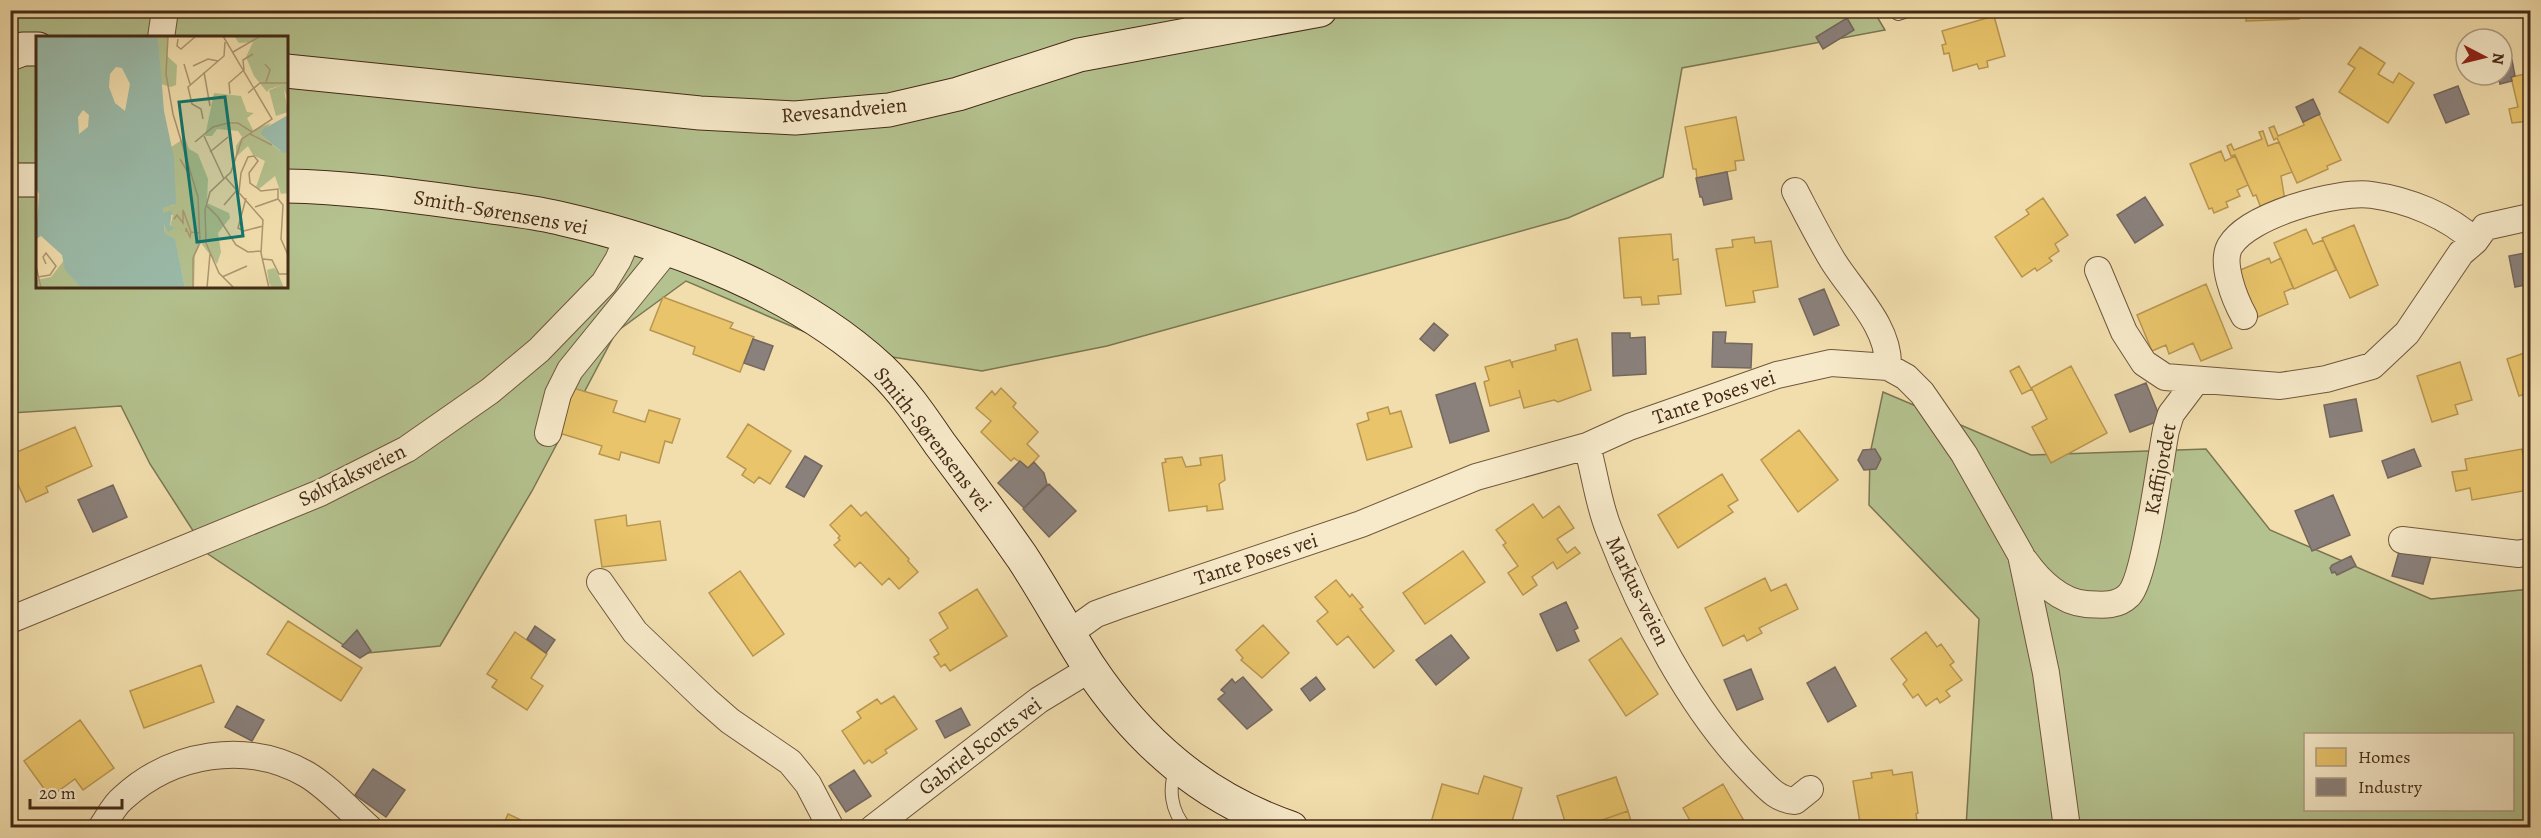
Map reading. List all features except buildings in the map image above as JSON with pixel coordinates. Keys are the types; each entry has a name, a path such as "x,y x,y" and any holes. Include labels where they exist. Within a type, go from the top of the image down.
{"main road":[{"name":"Revesandveien","path":"288,71 700,113 795,118 890,110 958,94 1079,55 1197,21 1320,10"},
{"path":"10,54 23,49 36,49"},
{"path":"10,180 36,180"},
{"name":"Smith-Sørensens vei","path":"288,186 394,193 562,218 668,249 752,284 826,327 882,371 918,413 1016,549 1090,669 1138,730 1176,767 1231,802 1291,828"}],"street":[{"path":"162,36 165,10"},
{"path":"1795,191 1833,261 1884,336 1889,352 1888,367 1906,377 1922,393 1964,454 2022,555 2046,673 2067,828"},
{"path":"2244,316 2234,298 2226,259 2229,247 2238,236 2258,223 2304,204 2352,195 2372,195 2430,212 2462,229 2475,241"},
{"path":"2098,270 2124,332 2144,363 2165,377 2280,386 2326,379 2372,366 2407,333 2461,253 2475,241 2485,227 2530,217"},
{"name":"Sølvfaksveien","path":"10,620 320,493 407,449 490,391 539,350 604,283 628,237"},
{"path":"548,433 558,394 570,370 668,249"},
{"name":"Tante Poses vei","path":"1068,634 1096,614 1160,590 1361,524 1476,477 1587,446 1629,427 1777,375 1831,363 1888,367"},
{"name":"Kaffijordet","path":"2022,555 2045,585 2074,603 2110,606 2130,594 2143,563 2166,430 2171,414 2196,381"},
{"name":"Markus-veien","path":"1587,446 1595,487 1608,528 1639,599 1697,706 1736,756 1773,793 1785,800 1795,801 1810,789"},
{"path":"2402,540 2519,554 2530,551"},
{"path":"600,582 635,632 706,700 730,721 790,762 808,784 831,828"},
{"name":"Gabriel Scotts vei","path":"873,828 1039,699 1090,669"},
{"path":"101,828 121,799 161,770 202,756 244,755 280,762 307,775 369,828"}],"lane":[{"path":"1176,767 1171,780 1172,801 1176,817 1186,828"}],"green space":[{"path":"1873,10 1885,30 1682,68 1663,177 1568,218 1107,346 982,371 847,350 686,281 616,332 532,491 440,646 357,654 208,554 150,464 121,406 11,413 11,11"},
{"path":"1883,392 2031,455 2206,449 2270,530 2431,599 2530,589 2530,827 1966,827 1979,619 1869,505 1870,454"}]}
